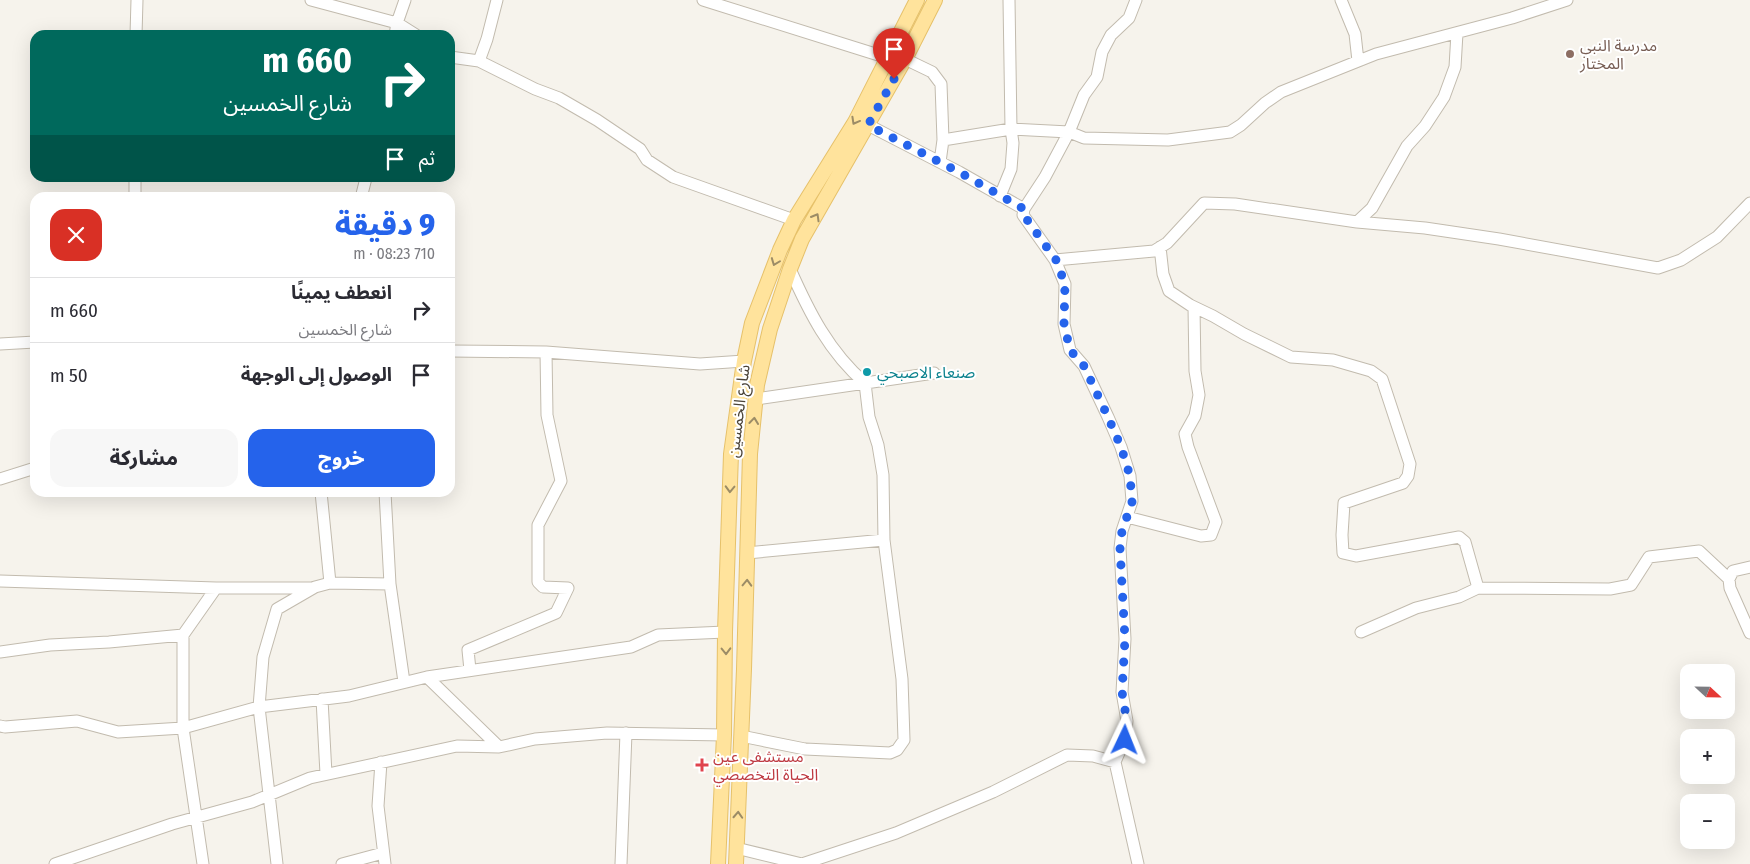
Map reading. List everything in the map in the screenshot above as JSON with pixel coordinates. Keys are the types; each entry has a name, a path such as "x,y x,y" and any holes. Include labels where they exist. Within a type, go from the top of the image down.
{"main road":[{"name":"شارع الخمسين","path":"718,864 724,735 725,632 731,454 744,361 752,324 780,250 794,220 855,122 917,0"},
{"name":"شارع الخمسين","path":"736,864 750,454 757,385 770,329 802,239 905,59 935,0"},
{"path":"752,324 770,329"},
{"path":"726,671 744,670"}],"street":[{"path":"136,30 137,0"},
{"path":"311,0 330,3 396,29 406,0"},
{"path":"479,61 497,0"},
{"path":"704,0 888,58 905,59 932,72 941,84 942,140 940,162"},
{"path":"1000,196 1011,169 1013,142 1011,129 1009,0"},
{"path":"1136,0 1129,18 1111,35 1102,52 1097,78 1084,95 1069,132 1045,177 1024,209 1023,214 1056,260 1065,284 1064,324 1070,350 1084,366 1121,447 1130,476 1132,502 1122,531 1120,548 1125,639 1122,692 1127,722 1125,740 1115,762 1138,864"},
{"path":"1341,0 1355,34 1358,61"},
{"path":"942,140 1011,129 1069,132 1084,138 1168,140 1230,132 1281,92 1358,61 1376,54 1457,33 1567,0"},
{"path":"1357,222 1372,208 1407,146 1425,126 1444,97 1455,67 1457,33"},
{"path":"455,57 479,61 535,89 558,98 597,120 640,149 647,160 673,177 794,220"},
{"path":"868,125 940,162 1024,209"},
{"path":"1056,260 1154,251 1167,243 1204,203 1235,204 1357,222 1425,228 1499,238 1658,268 1681,260 1717,237 1750,203"},
{"path":"1160,248 1163,274 1169,291 1194,307 1291,357 1333,360 1371,371 1382,379 1410,464 1408,476 1403,483 1344,503 1343,553 1356,556 1459,537 1465,542 1478,588"},
{"path":"741,736 805,750 890,752 897,750 904,740 902,679 884,540 883,475 878,445 869,417 865,383 848,369 826,341 790,269"},
{"path":"1127,517 1201,536 1211,535 1216,522 1188,447 1186,434 1195,416 1199,395 1195,371 1194,307"},
{"path":"0,344 30,342"},
{"path":"455,352 546,352 700,364 744,361"},
{"path":"470,670 468,650 556,613 568,588 543,587 538,582 538,525 561,481 547,416 546,352"},
{"path":"756,399 934,373"},
{"path":"0,479 30,470"},
{"path":"321,497 330,583"},
{"path":"385,497 390,584 404,682"},
{"path":"748,553 884,540"},
{"path":"1361,632 1416,608 1459,597 1478,588 1610,589 1632,585 1649,557 1699,551 1729,579 1733,597 1750,633"},
{"path":"1729,579 1733,571 1750,567"},
{"path":"0,581 216,588 312,588"},
{"path":"277,864 259,707 263,657 277,609 312,588 330,583 390,584"},
{"path":"202,864 183,728 183,635 216,588"},
{"path":"0,726 76,722 118,732 183,728 259,707 349,696 427,676 630,647 658,634 725,632"},
{"path":"0,652 50,645 183,635"},
{"path":"427,676 499,746"},
{"path":"322,699 326,774"},
{"path":"620,864 626,733"},
{"path":"55,864 269,796 310,778 458,746 499,746 535,739 626,733 724,735"},
{"path":"736,848 781,862 802,864 904,829 993,792 1067,755 1093,756 1115,762"},
{"path":"342,864 384,859 378,806 382,762"}],"place":[{"name":"مدرسة النبي المختار","path":"1570,54"},
{"name":"صنعاء الاصبحي","path":"867,372"},
{"name":"مستشفى عين الحياة التخصصي","path":"702,765"}],"route":[{"path":"894,79 868,125 959,172 1024,209 1023,214 1056,260 1065,284 1064,324 1070,350 1084,366 1121,447 1130,476 1132,502 1122,531 1120,548 1125,639 1122,692 1127,722 1125,740"}]}
